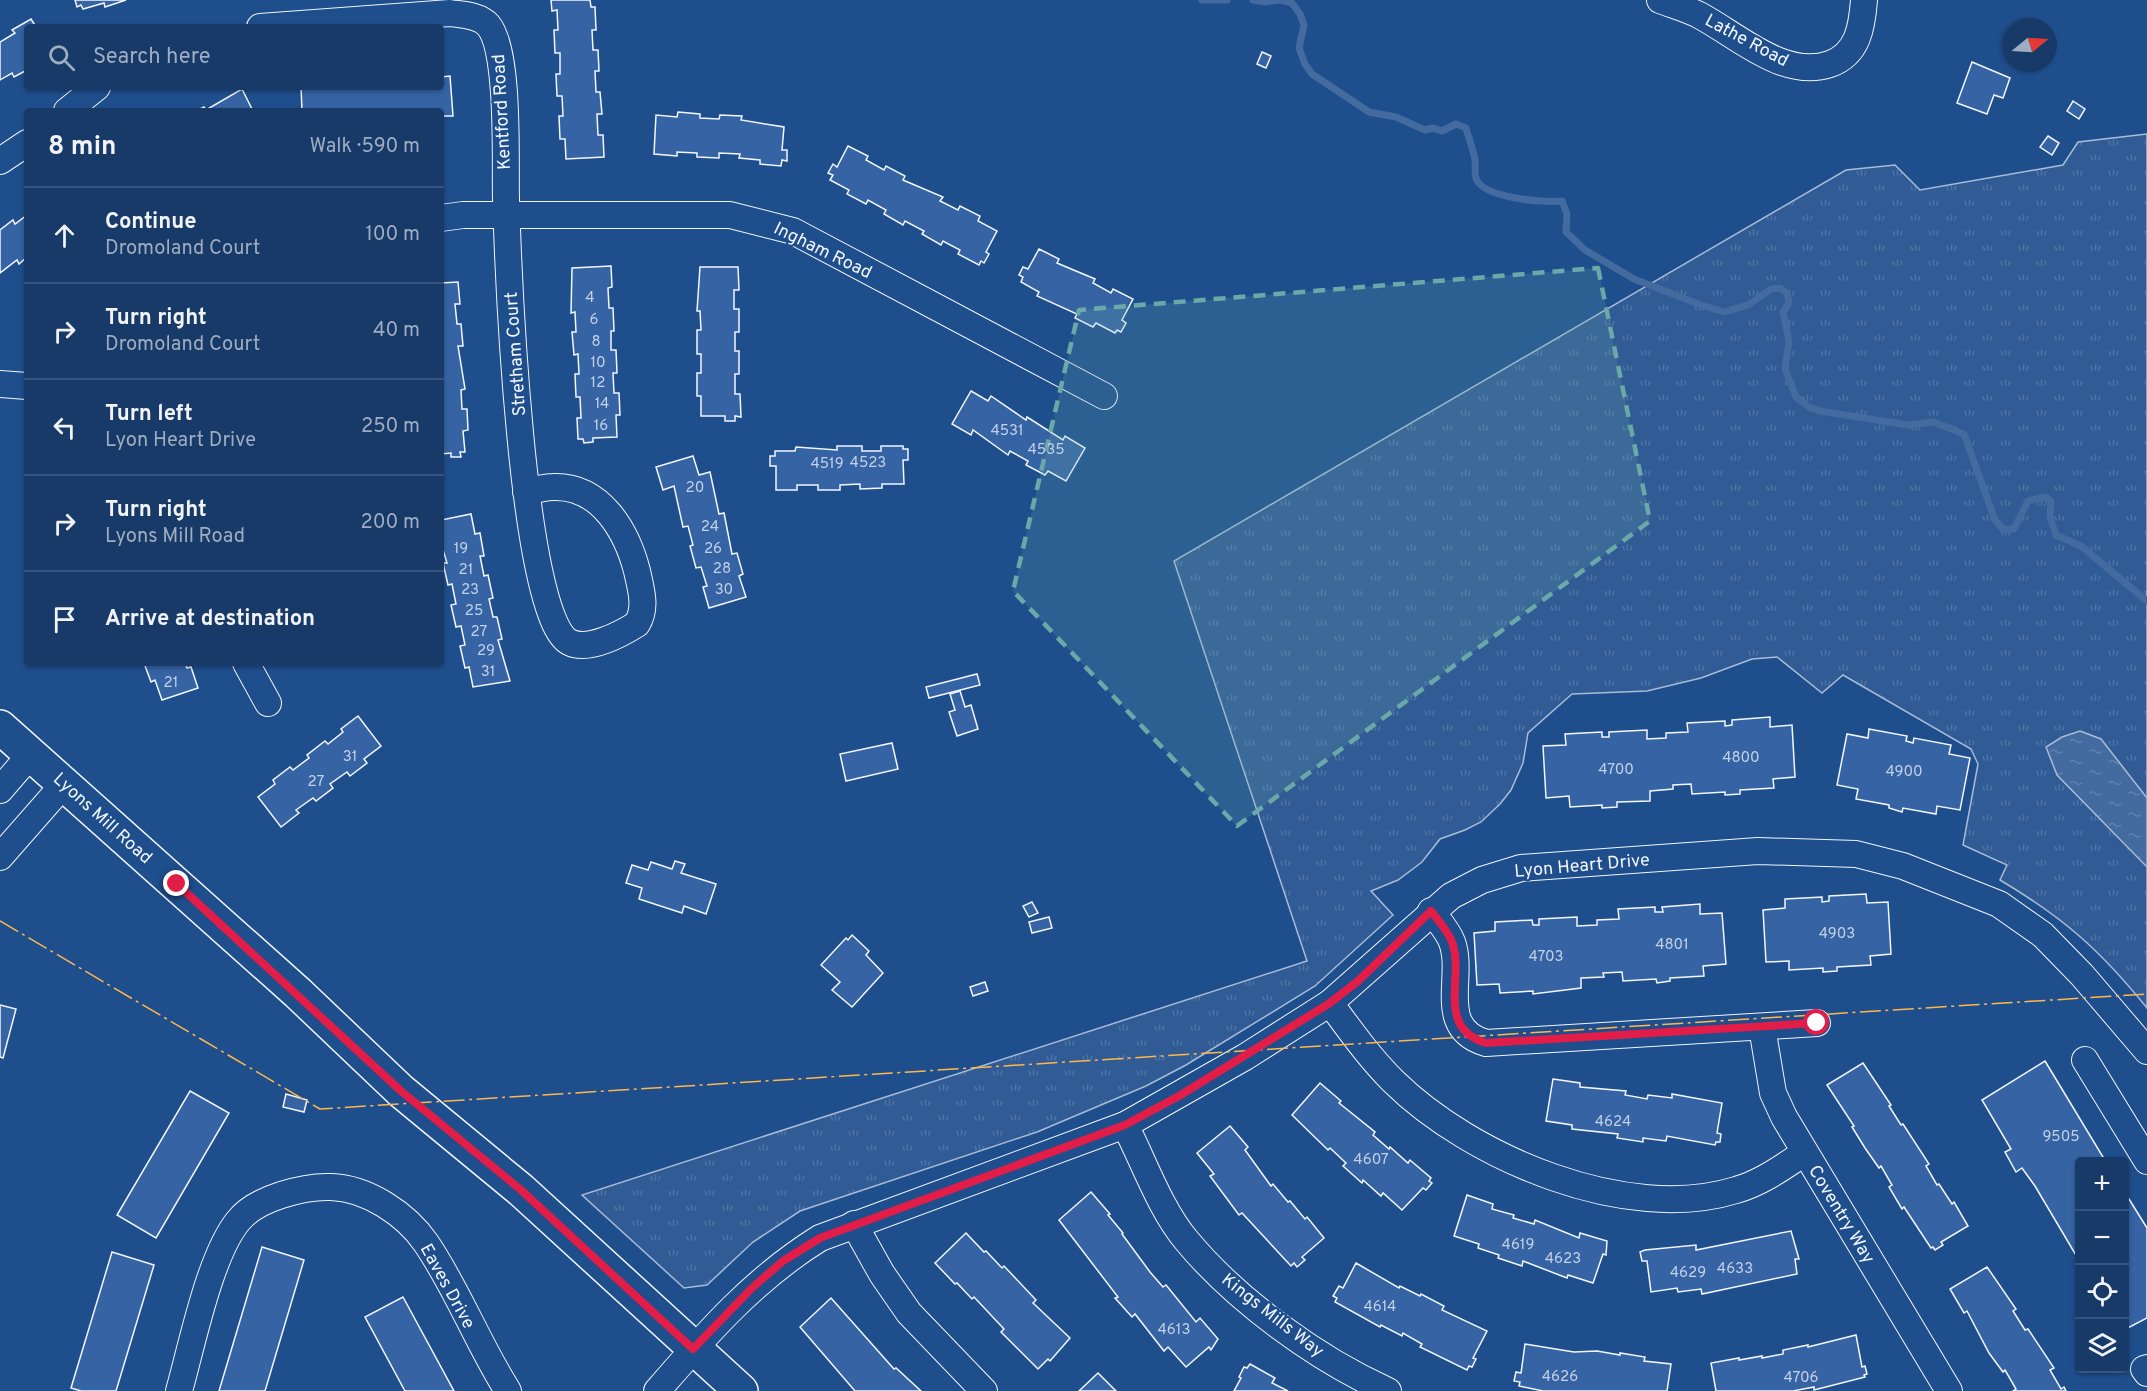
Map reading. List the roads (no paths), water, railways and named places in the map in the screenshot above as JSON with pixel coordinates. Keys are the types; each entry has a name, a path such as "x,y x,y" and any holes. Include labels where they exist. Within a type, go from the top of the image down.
{"main road":[{"name":"Lyons Mill Road","path":"0,727 289,985 401,1091 521,1190 741,1391"}],"street":[{"name":"Lathe Road","path":"1660,0 1698,14 1766,55 1794,66 1818,68 1839,61 1855,46 1863,24 1864,0"},
{"name":"Kentford Road","path":"301,24 450,13 473,16 488,25 497,43 502,72 506,217"},
{"path":"71,108 94,90"},
{"path":"0,161 24,145"},
{"name":"Ingham Road","path":"444,218 463,215 506,217 730,214 765,223 793,231 1104,396"},
{"name":"Stretham Court","path":"506,217 526,492 550,616 558,632 570,643 581,645 595,643 637,624 643,606 641,589 630,544 611,515 584,494 554,487 526,492"},
{"path":"0,384 24,386"},
{"path":"248,666 268,703"},
{"path":"0,790 31,754"},
{"path":"0,856 64,784"},
{"name":"Lyon Heart Drive","path":"657,1391 693,1349 752,1288 783,1261 820,1238 1125,1125 1226,1068 1330,1003 1358,981 1431,911 1451,896 1482,880 1521,868 1758,851 1856,855 1903,866 1999,904 2043,934 2082,975 2147,1051"},
{"path":"1431,911 1452,942 1457,1017 1463,1030 1473,1039 1504,1044 1817,1023"},
{"path":"1330,1003 1365,1052 1394,1082 1430,1112 1473,1142 1515,1163 1562,1180 1612,1193 1662,1199 1704,1197 1737,1190 1758,1182 1804,1154"},
{"name":"Coventry Way","path":"1762,1027 1773,1093 1804,1154 1945,1390"},
{"path":"2085,1060 2147,1161"},
{"name":"Kings Mills Way","path":"1125,1125 1166,1207 1186,1240 1212,1267 1239,1293 1289,1332 1334,1363 1388,1391"},
{"name":"Eaves Drive","path":"179,1391 220,1249 240,1218 288,1192 311,1186 340,1187 365,1194 399,1215 413,1228 426,1242 508,1391"},
{"path":"854,1224 886,1280 909,1313 984,1391"},
{"path":"2147,1368 2145,1369 2147,1373"}],"water":[{"path":"2080,731 2101,739 2147,798 2147,867 2057,775 2046,747 2062,737"}],"waterway":[{"path":"1202,0 1227,0"},
{"path":"1253,0 1265,2 1280,0"},
{"path":"1281,0 1292,3 1300,14 1304,25 1299,48 1312,74 1369,112 1396,117 1425,130 1433,128 1442,131 1456,124 1466,128 1475,160 1475,176 1481,185 1501,195 1514,198 1562,201 1567,214 1566,232 1585,250 1634,279 1725,312 1748,305 1771,289 1780,288 1787,293 1789,303 1783,312 1789,341 1785,369 1796,397 1809,407 1820,411 1908,425 1933,422 1964,434 1995,520 2003,529 2014,529 2028,501 2045,497 2051,501 2050,517 2056,535 2081,546 2147,601"}]}
